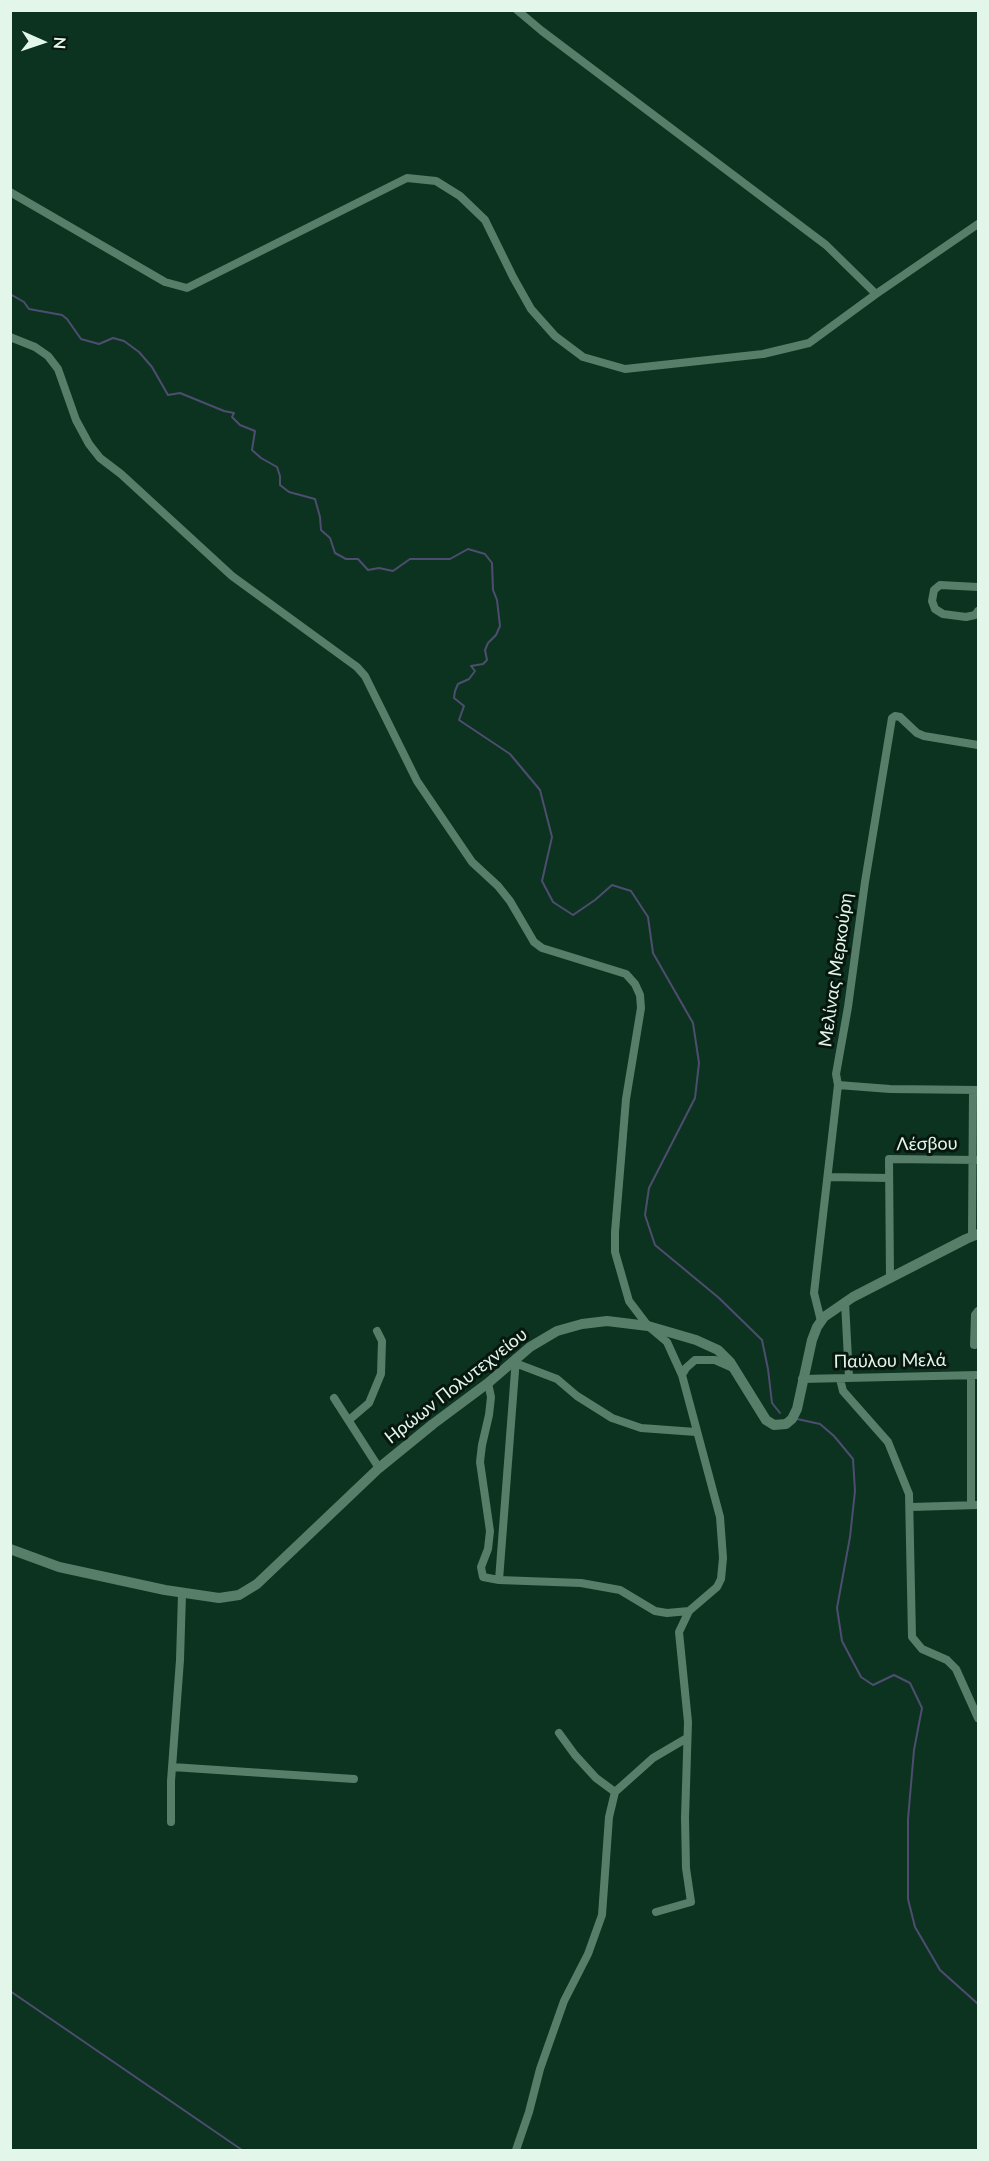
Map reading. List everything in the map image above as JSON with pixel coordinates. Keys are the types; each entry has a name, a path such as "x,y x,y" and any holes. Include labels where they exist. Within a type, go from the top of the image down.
{"street":[{"path":"517,10 542,32 826,245 876,294"},
{"path":"10,192 165,282 187,288 407,178 436,181 460,196 485,219 531,309 555,336 583,357 625,369 763,354 809,344 876,294 978,224"},
{"path":"10,337 35,347 48,356 58,369 76,420 89,444 100,458 121,474 232,576 365,676 417,780 472,862 498,886 510,901 534,942 542,948 626,974 635,984 640,995 641,1008 626,1099 615,1252 629,1301 648,1326 667,1342 682,1375 720,1517 723,1558 721,1579 717,1587 689,1611 679,1632 687,1738 686,1868 691,1902 656,1912"},
{"path":"978,587 940,585 934,590 932,601 935,609 943,614 970,616 978,611"},
{"name":"Μελίνας Μερκούρη","path":"821,1321 814,1293 838,1085 837,1074 892,718 900,717 917,733 924,736 978,745"},
{"path":"838,1085 890,1089 976,1090 975,1235"},
{"name":"Λέσβου","path":"828,1178 889,1178 889,1159 975,1160"},
{"path":"889,1178 890,1278"},
{"name":"Ηρώων Πολυτεχνείου","path":"10,1549 59,1567 182,1593 219,1598 244,1592 256,1584 379,1468 488,1383 530,1347 557,1331 582,1324 607,1321 648,1326 715,1348 724,1354 760,1413 768,1422 774,1425 786,1424 792,1419 797,1409 812,1340 821,1321 845,1302 975,1235"},
{"path":"845,1302 843,1390 888,1442 908,1490 911,1635 922,1649 943,1658 956,1669 978,1718"},
{"path":"974,1345 975,1315 978,1311"},
{"path":"349,1420 369,1403 381,1374 381,1341 377,1331"},
{"path":"682,1375 686,1368 696,1360 715,1360 733,1368"},
{"path":"500,1580 513,1362 557,1379 577,1396 612,1419 641,1428 696,1432"},
{"path":"910,1507 975,1505 975,1376"},
{"name":"Παύλου Μελά","path":"802,1379 975,1376"},
{"path":"488,1383 491,1397 480,1462 490,1541 481,1573 483,1577 500,1580 581,1583 620,1590 655,1611 667,1613 689,1611"},
{"path":"334,1398 379,1468"},
{"path":"171,1822 182,1593"},
{"path":"559,1733 596,1778 615,1792"},
{"path":"516,2151 540,2069 564,2001 588,1954 602,1915 609,1817 615,1792 653,1758 687,1738"},
{"path":"172,1767 354,1779"}],"waterway":[{"path":"10,294 24,302 29,309 62,315 81,339 99,344 113,338 124,341 139,352 152,367 168,395 180,393 234,413 232,417 240,425 255,431 252,450 277,467 280,485 289,492 315,499 321,530 330,538 335,553 346,559 358,559 368,570 379,568 393,571 410,559 450,559 468,549 485,554 492,563 493,590 497,600 500,626 485,650 487,660 483,664 471,666 475,671 469,679 458,684 454,698 464,706 459,720 510,754 540,790 552,837 542,881 553,902 573,915 612,885 631,891 648,917 653,953 693,1023 699,1063 695,1098 649,1188 645,1215 655,1245 719,1298 762,1340 772,1403 780,1413"},
{"path":"797,1419 820,1424 834,1436 853,1459 855,1491 850,1537 837,1608 842,1641 861,1677 873,1685 894,1675 910,1683 922,1708 914,1750 908,1819 908,1899 915,1927 940,1970 978,2004"},
{"path":"10,1991 242,2150"}]}
